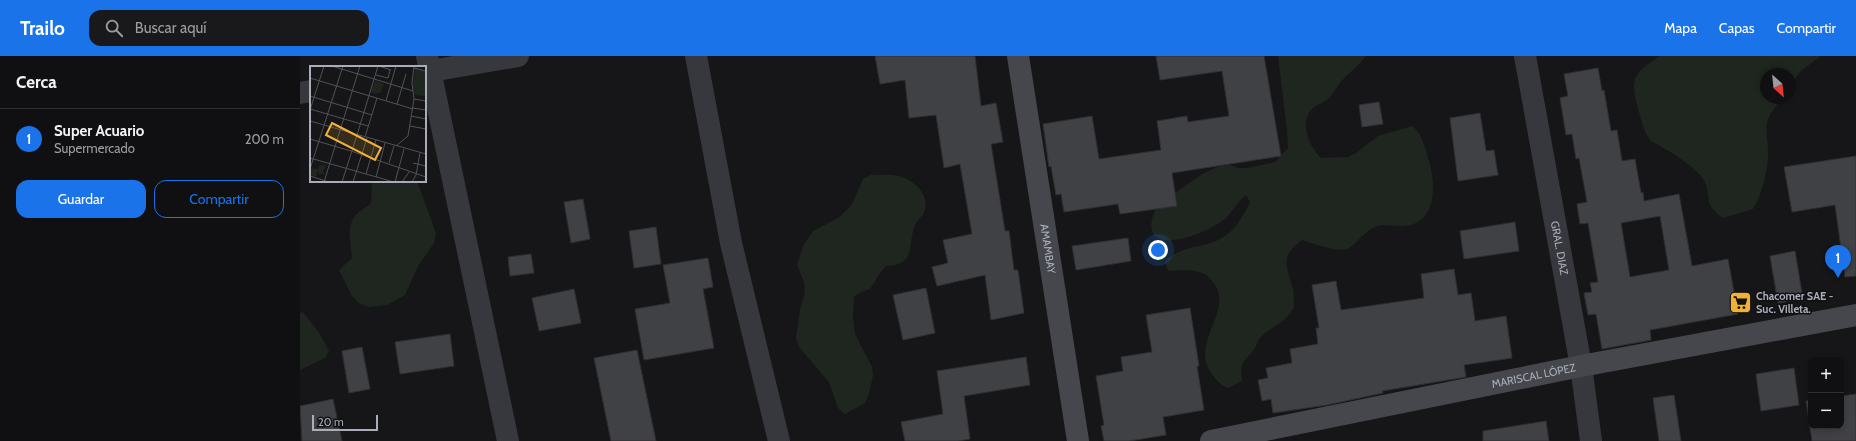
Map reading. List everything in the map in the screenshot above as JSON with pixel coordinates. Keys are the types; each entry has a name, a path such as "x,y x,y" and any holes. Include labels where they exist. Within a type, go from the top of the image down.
{"main road":[{"name":"AMAMBAY","path":"1018,56 1078,441"},
{"name":"MARISCAL LÓPEZ","path":"1211,441 1581,366 1856,315"}],"street":[{"path":"508,441 428,67 518,56"},
{"path":"696,56 731,243 779,441"},
{"name":"GRAL. DIAZ","path":"1525,56 1581,366 1591,441"},
{"path":"300,93 310,91"}],"shaded area":[{"path":"1278,56 1366,56 1343,79 1329,98 1313,108 1306,120 1309,141 1321,158 1348,157 1356,153 1378,136 1412,126 1421,137 1429,161 1433,181 1432,201 1429,210 1423,218 1416,223 1405,226 1380,225 1372,228 1345,250 1333,249 1302,240 1295,246 1287,257 1287,268 1294,296 1294,308 1282,322 1258,340 1255,348 1242,365 1242,381 1228,388 1217,381 1206,362 1205,350 1219,304 1219,293 1213,282 1205,274 1183,270 1168,271 1165,262 1170,257 1181,251 1213,242 1226,236 1240,221 1250,202 1246,195 1223,221 1199,233 1181,239 1159,239 1154,236 1151,226 1154,214 1159,204 1204,173 1220,166 1230,165 1238,168 1247,168 1275,162 1288,148"},
{"path":"1660,56 1821,56 1802,70 1796,78 1796,68 1760,68 1760,104 1778,104 1768,119 1766,128 1768,151 1767,168 1764,183 1753,209 1723,218 1712,208 1709,203 1708,190 1699,173 1672,153 1651,141 1641,120 1634,93 1635,79 1638,73 1650,62"},
{"path":"871,175 896,175 910,181 919,188 925,198 926,203 923,214 914,227 909,254 906,259 895,265 886,266 870,289 861,292 854,297 853,316 855,334 872,367 873,376 869,394 865,403 845,414 838,408 829,382 799,347 796,338 800,310 805,292 804,282 797,265 803,246 813,231 840,217 852,204 863,179"},
{"path":"372,182 417,182 436,233 434,243 418,266 405,295 387,305 368,307 359,303 352,296 339,270 352,258 350,230 353,219 371,203"},
{"path":"303,312 320,334 329,351 325,358 300,370 300,313"}],"building":[{"path":"875,56 975,56 981,106 996,103 1003,142 991,144 1005,231 1009,231 1014,270 1018,270 1024,313 991,320 985,275 937,286 932,267 948,263 943,240 972,234 960,164 944,168 936,115 909,118 905,80 880,84"},
{"path":"1156,56 1264,56 1281,156 1172,173 1177,206 1120,214 1118,204 1064,212 1061,194 1056,195 1051,166 1049,167 1043,124 1092,116 1099,159 1161,150 1157,121 1187,116 1188,122 1229,116 1222,71 1160,80"},
{"path":"1598,68 1602,91 1604,90 1611,131 1617,130 1622,161 1635,159 1641,193 1643,192 1644,201 1679,194 1692,266 1728,259 1738,314 1650,330 1651,340 1602,349 1596,314 1588,315 1584,293 1592,292 1590,283 1598,282 1588,223 1580,224 1577,204 1587,202 1579,158 1576,159 1572,134 1566,135 1560,98 1568,96 1564,74","holes":["1660,216 1669,270 1630,277 1621,223"]},
{"path":"1379,102 1383,124 1362,127 1359,105"},
{"path":"1480,113 1486,151 1494,150 1498,175 1458,181 1450,118"},
{"path":"1856,156 1856,276 1845,277 1835,205 1792,212 1784,167"},
{"path":"583,199 590,239 571,243 564,202"},
{"path":"1515,222 1519,251 1464,259 1460,231"},
{"path":"656,227 661,264 634,268 629,231"},
{"path":"1128,238 1131,261 1076,270 1072,246"},
{"path":"1795,251 1803,299 1778,303 1770,256"},
{"path":"531,254 534,273 510,276 508,257"},
{"path":"708,258 713,287 703,289 714,348 644,360 635,309 670,303 663,265"},
{"path":"1454,269 1458,295 1471,293 1475,321 1506,316 1512,358 1464,365 1466,377 1382,391 1383,393 1327,405 1273,413 1271,399 1262,401 1258,380 1268,378 1266,368 1292,363 1290,349 1318,344 1316,328 1319,328 1312,285 1336,281 1341,310 1424,298 1421,274"},
{"path":"926,288 935,333 903,340 893,295"},
{"path":"574,289 581,323 539,331 532,298"},
{"path":"1190,308 1204,410 1163,417 1166,435 1129,441 1104,441 1101,426 1104,425 1096,376 1123,371 1121,357 1152,352 1146,315"},
{"path":"450,334 454,366 400,374 395,342"},
{"path":"362,347 370,389 349,393 342,351"},
{"path":"637,350 656,441 611,441 594,358"},
{"path":"1026,357 1030,385 964,396 970,439 958,441 905,441 901,422 943,414 937,371"},
{"path":"1794,368 1799,405 1761,411 1756,374"},
{"path":"1856,394 1856,441 1812,441 1810,429 1844,429 1844,396"},
{"path":"1674,395 1681,441 1659,441 1653,398"},
{"path":"333,399 342,441 302,441 300,406"},
{"path":"1806,401 1808,401 1808,414"},
{"path":"1546,421 1549,441 1483,441 1483,431"}],"place":[{"name":"Super Acuario","path":"1838,278"},
{"name":"Chacomer SAE - Suc. Villeta.","path":"1741,302"}]}
